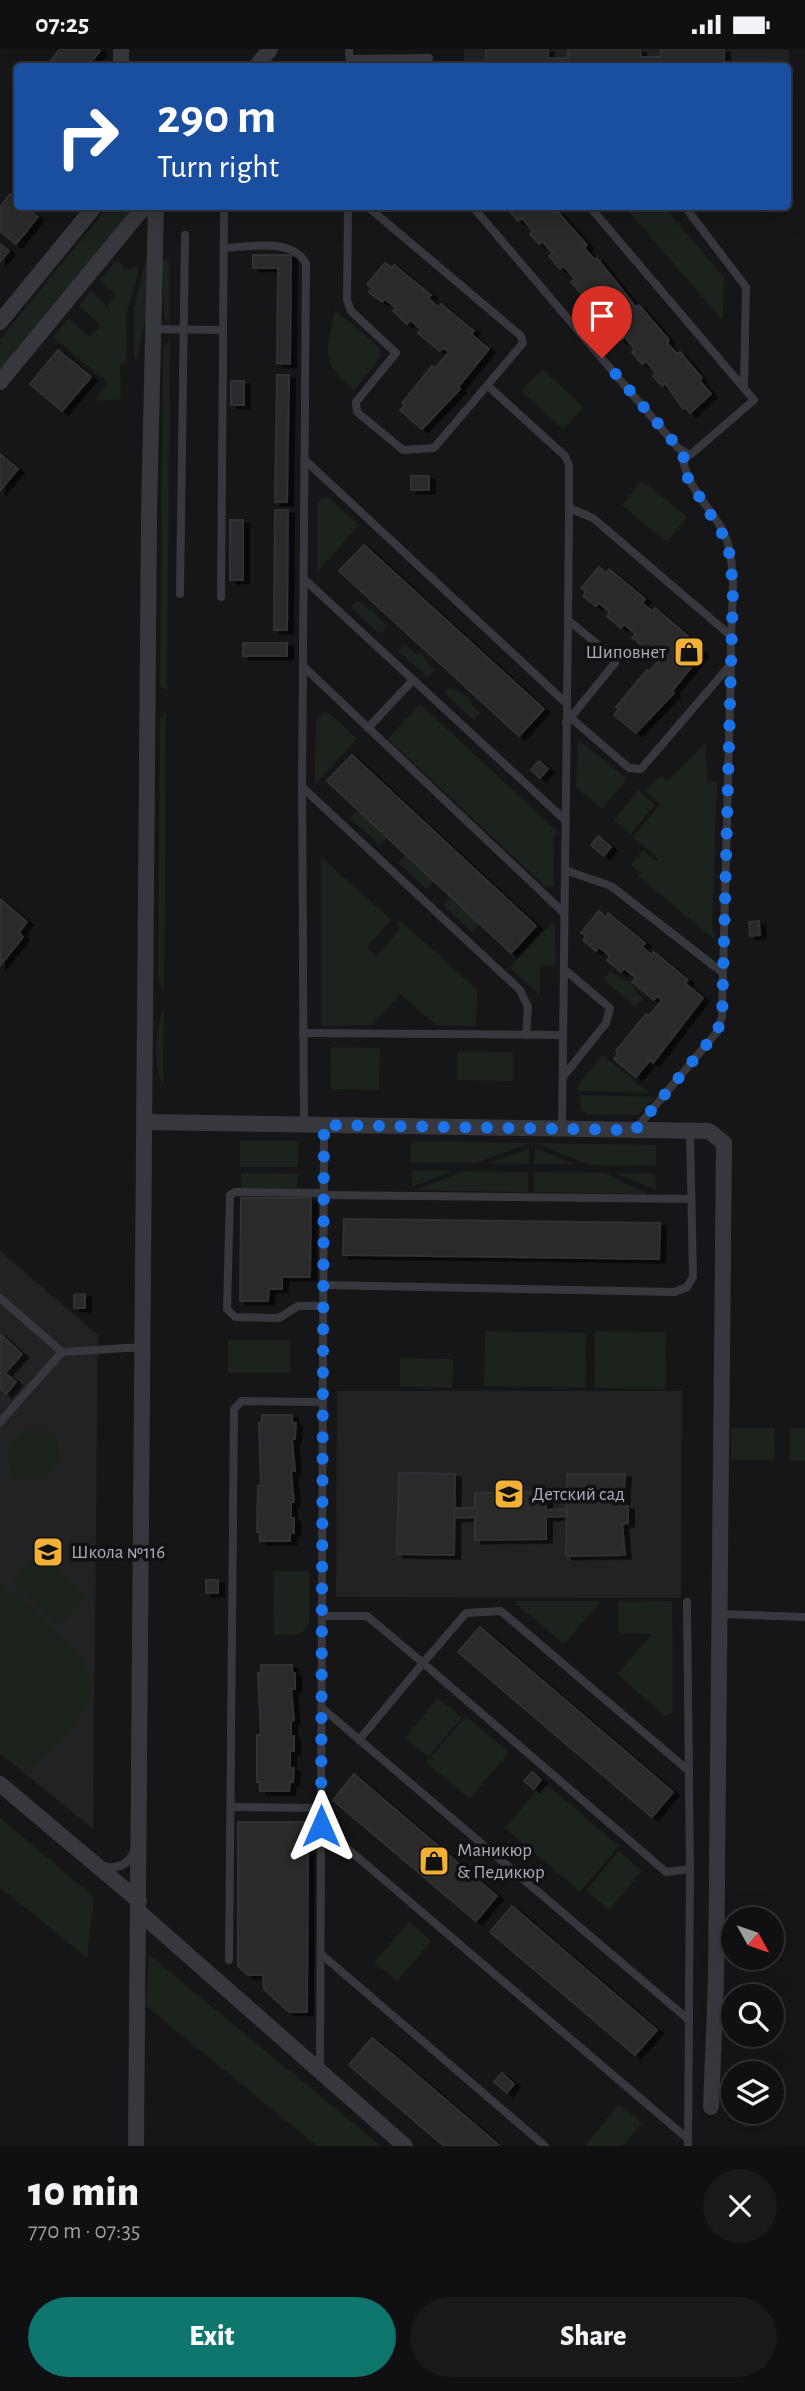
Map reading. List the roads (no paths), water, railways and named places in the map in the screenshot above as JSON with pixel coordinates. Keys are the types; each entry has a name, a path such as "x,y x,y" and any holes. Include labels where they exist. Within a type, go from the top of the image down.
{"street":[{"path":"259,63 270,49"},
{"path":"0,322 92,210"},
{"path":"0,382 142,210"},
{"path":"136,2146 149,541 156,210"},
{"path":"145,1122 690,1131 716,1135 724,1143 720,1614 711,2107"},
{"path":"0,1784 95,1864 320,2074 405,2146"}],"lane":[{"path":"349,49 350,63 429,58"},
{"path":"348,210 347,300 351,311 396,353 356,403 357,412 403,450 430,449 438,445 523,343 521,336 372,210"},
{"path":"476,210 683,453 686,475 728,543 733,586 722,1017 717,1032 635,1130"},
{"path":"593,210 754,400 695,452 690,455 683,453"},
{"path":"687,210 746,287 744,389"},
{"path":"221,597 224,214"},
{"path":"180,594 185,235"},
{"path":"224,247 289,247 302,256 306,264 302,787 304,1125"},
{"path":"153,329 223,330"},
{"path":"488,386 565,456 569,465 569,720 565,820 562,1129"},
{"path":"306,461 567,704"},
{"path":"569,508 593,518 731,636"},
{"path":"305,580 565,820"},
{"path":"568,620 614,658 615,663 569,720"},
{"path":"569,720 629,768 641,769 731,664"},
{"path":"305,668 564,913"},
{"path":"368,728 414,680"},
{"path":"302,787 520,990 528,1007 526,1035"},
{"path":"565,870 611,886 723,973"},
{"path":"563,1077 606,1023 610,1008 564,969"},
{"path":"303,1033 563,1035"},
{"path":"320,2074 324,1125"},
{"path":"323,1285 675,1292 687,1287 692,1277 690,1131"},
{"path":"323,1305 298,1306 279,1318 235,1317 227,1310 230,1195 235,1192 691,1199"},
{"path":"0,1298 62,1352 143,1347"},
{"path":"0,1422 62,1352"},
{"path":"229,1960 234,1409 242,1401 323,1402"},
{"path":"687,1602 690,1869 688,2142"},
{"path":"359,1739 466,1613 501,1611 689,1771"},
{"path":"720,1614 805,1616"},
{"path":"322,1616 367,1616 666,1872 690,1869"},
{"path":"321,1708 689,2020"},
{"path":"232,1807 321,1808"},
{"path":"321,1826 688,2142"},
{"path":"95,1864 110,1868 129,1861 139,1837"},
{"path":"321,1954 545,2146"}],"place":[{"name":"Шиповнет","path":"689,652"},
{"name":"Детский сад","path":"509,1494"},
{"name":"Школа №116","path":"48,1552"},
{"name":"Маникюр & Педикюр","path":"434,1861"}]}
